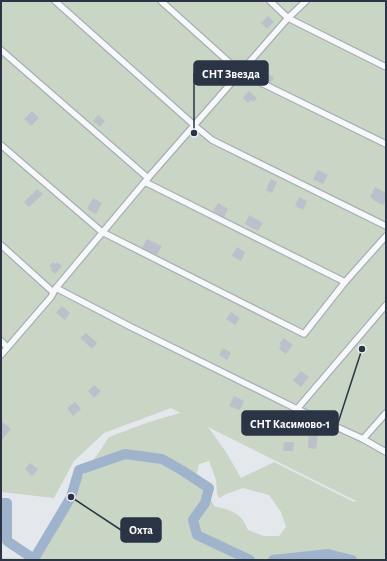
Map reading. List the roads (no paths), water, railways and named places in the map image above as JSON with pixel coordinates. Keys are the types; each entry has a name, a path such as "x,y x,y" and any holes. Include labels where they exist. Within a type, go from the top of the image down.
{"street":[{"path":"55,1 212,140 386,226"},
{"path":"161,1 241,73 386,144"},
{"path":"270,1 288,18 386,67"},
{"path":"1,355 52,298 55,290 146,180 288,18 306,1"},
{"path":"1,50 146,180 345,282"},
{"path":"1,145 102,232 304,334 345,282 386,236"},
{"path":"1,244 55,290 297,409 363,439 386,452"},
{"path":"297,409 386,304"},
{"path":"1,341 7,347"},
{"path":"363,439 386,413"}],"waterway":[{"path":"1,503 7,503 7,541 34,559 71,497 79,470 125,454 162,459 209,488 205,503 193,520 197,535 250,560"},
{"path":"273,560 328,554 352,560"}],"place":[{"name":"СНТ Звезда","path":"194,133"},
{"name":"СНТ Касимово-1","path":"362,349"},
{"name":"Охта","path":"71,497"}]}
